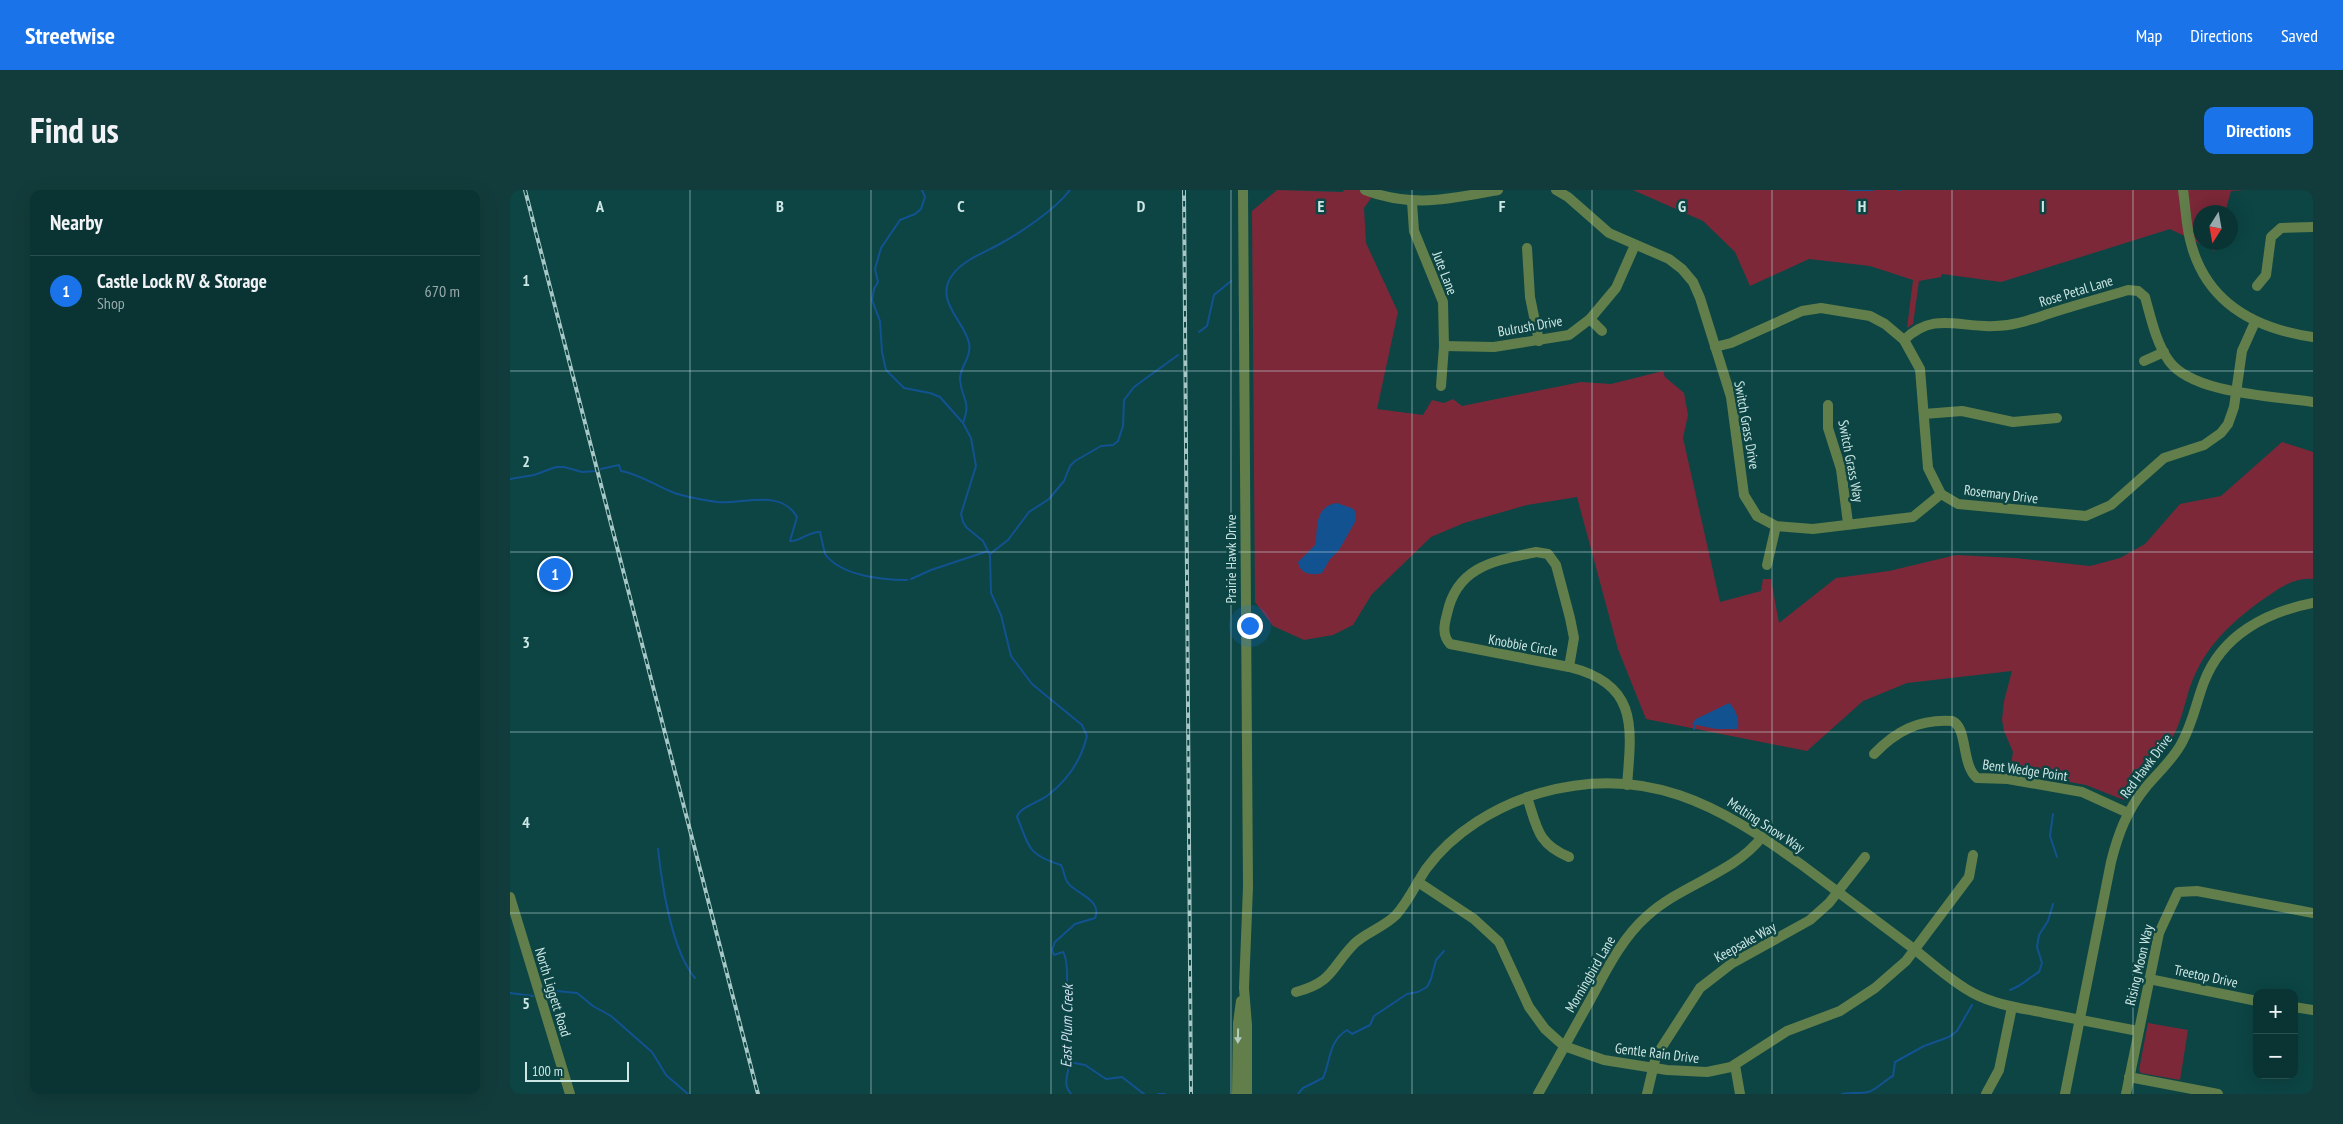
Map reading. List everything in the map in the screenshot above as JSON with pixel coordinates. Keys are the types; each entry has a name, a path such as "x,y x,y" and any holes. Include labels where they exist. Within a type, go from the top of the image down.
{"street":[{"name":"Prairie Hawk Drive","path":"1243,190 1248,878 1244,988 1247,1026 1247,1094"},
{"path":"1365,190 1412,202 1437,201 1498,190"},
{"name":"Switch Grass Drive","path":"1556,190 1568,197 1609,232 1669,259 1682,269 1693,282 1731,397 1744,495 1757,516 1776,526 1813,529 1848,523 1912,517 1941,494"},
{"path":"2183,190 2192,246 2204,275 2230,305 2254,322 2284,332 2313,336"},
{"name":"Jute Lane","path":"1412,202 1414,231 1443,302 1444,346 1441,386"},
{"path":"2258,286 2266,275 2271,237 2281,228 2313,227"},
{"name":"Bulrush Drive","path":"1444,346 1494,347 1569,335 1590,319 1616,288 1635,245"},
{"path":"1527,248 1530,297 1539,341"},
{"name":"Rose Petal Lane","path":"1904,340 1913,332 1928,324 1941,322 1995,326 2018,324 2128,290 2138,291 2144,297 2164,352 2174,367 2191,380 2203,385 2313,402"},
{"path":"1715,347 1731,343 1802,311 1821,308 1870,316 1886,324 1904,340 1920,369 1928,468 1941,494"},
{"path":"1590,319 1602,331"},
{"name":"Rosemary Drive","path":"1941,494 1958,504 2086,516 2111,505 2164,458 2214,440 2228,424 2237,390 2242,351 2254,322"},
{"path":"2144,361 2164,352"},
{"name":"Switch Grass Way","path":"1828,405 1828,428 1841,469 1848,523"},
{"path":"1924,414 1962,411 2013,422 2058,418"},
{"path":"1767,565 1776,526"},
{"name":"Knobbie Circle","path":"1536,552 1548,554 1556,565 1574,638 1569,667 1450,644 1444,634 1444,629 1449,605 1458,585 1473,571 1483,566 1536,552"},
{"name":"Red Hawk Drive","path":"2065,1094 2111,862 2120,831 2128,813 2180,746 2210,670 2228,644 2263,618 2282,610 2313,603"},
{"path":"1569,667 1587,672 1610,684 1626,707 1631,733 1627,785"},
{"name":"Bent Wedge Point","path":"1874,754 1889,739 1908,727 1923,723 1952,720 1960,728 1970,770 1977,778 2008,779 2082,792 2128,813"},
{"name":"Melting Snow Way","path":"1296,992 1320,984 1330,976 1356,942 1398,913 1436,857 1460,834 1478,821 1527,797 1578,786 1627,785 1668,792 1696,800 1735,819 1839,892 1969,991 1991,1001 2012,1007 2138,1032"},
{"path":"1527,797 1542,839 1547,846 1569,857"},
{"name":"Morningbird Lane","path":"1538,1094 1615,955 1646,917 1689,886 1741,859 1762,837"},
{"name":"Gentle Rain Drive","path":"1418,882 1474,920 1499,942 1529,1007 1545,1029 1564,1046 1604,1060 1652,1068 1707,1072 1719,1071 1735,1065 1787,1031 1840,1011 1860,999 1892,974 1915,950 1969,877 1974,855"},
{"name":"Keepsake Way","path":"1647,1094 1656,1056 1700,988 1731,964 1810,920 1839,892 1865,856"},
{"name":"Rising Moon Way","path":"2126,1094 2159,933 2178,892 2197,892 2313,913"},
{"name":"North Liggett Road","path":"510,897 570,1094"},
{"name":"Treetop Drive","path":"2149,979 2253,1000"},
{"name":"Prairie Hawk Drive","path":"1238,1094 1238,1023 1244,988"},
{"path":"1986,1094 1999,1070 2012,1007"},
{"path":"2298,1008 2313,1010"},
{"path":"1735,1065 1740,1094"},
{"path":"2129,1077 2214,1094"}],"shaded area":[{"path":"1277,190 1343,192 1344,190 1377,190 1364,208 1366,243 1398,312 1377,409 1423,415 1432,400 1444,403 1453,399 1462,406 1581,382 1611,384 1663,371 1665,377 1684,393 1688,415 1683,438 1720,602 1761,591 1763,579 1771,579 1779,623 1836,578 1889,571 1956,555 2015,558 2090,566 2120,558 2145,544 2180,504 2221,496 2282,442 2313,452 2313,579 2293,581 2276,591 2241,616 2220,637 2196,673 2180,721 2171,740 2124,800 2086,785 2010,771 2013,752 2004,731 2002,720 2004,701 2012,671 1907,683 1863,701 1807,751 1646,719 1618,649 1577,497 1527,505 1464,523 1431,537 1372,594 1353,625 1333,635 1304,640 1273,626 1255,602 1252,211"},
{"path":"1633,190 2245,190 2231,191 2227,205 2193,205 2193,240 2170,229 2001,282 1942,274 1941,277 1919,281 1913,324 1907,328 1913,280 1870,266 1809,259 1750,286 1735,252 1703,221"},
{"path":"2148,1023 2188,1030 2180,1080 2141,1073 2139,1070"}],"water":[{"path":"1337,503 1354,509 1356,515 1355,522 1339,550 1330,559 1322,573 1304,572 1298,562 1316,544 1317,525 1321,513 1325,508"},
{"path":"1729,703 1737,715 1737,729 1716,729 1692,724 1696,719"}],"waterway":[{"name":"East Plum Creek","path":"922,190 925,197 921,209 915,214 900,220 881,248 875,269 878,282 874,289 872,300 880,321 882,352 886,370 904,388 940,397 963,423 971,438 976,466 961,514 967,528 983,541 990,555 991,593 1001,615 1011,656 1032,684 1082,725 1087,736 1073,769 1062,783 1044,798 1022,810 1017,817 1027,842 1035,853 1061,865 1068,883 1088,898 1095,906 1095,918 1075,924 1055,942 1052,950 1054,955 1063,952 1067,967 1065,1040 1069,1065 1066,1081 1071,1094"},
{"path":"963,423 966,404 960,379 969,353 969,343 948,301 946,293 948,283 957,269 974,257 1026,228 1056,205 1070,190"},
{"path":"1849,190 1873,190"},
{"path":"1199,332 1207,326 1214,295 1231,281"},
{"path":"990,554 1008,540 1029,512 1049,499 1064,481 1070,466 1075,461 1101,446 1113,445 1118,441 1123,426 1124,400 1134,387 1178,355"},
{"path":"601,469 619,465 621,471 641,477 672,492 700,499 717,502 771,500 781,503 790,508 797,517 790,541 820,532 825,554 841,567 851,572 874,578 907,580"},
{"path":"510,479 534,475 556,467 564,467 582,472 597,471"},
{"path":"911,579 931,570 988,551"},
{"path":"1694,729 1695,725"},
{"path":"2053,814 2050,836 2057,857"},
{"path":"658,849 665,899 674,935 680,952 695,978"},
{"path":"2010,990 2039,972 2042,963 2037,947 2039,935 2048,921 2053,904"},
{"path":"1298,1094 1303,1088 1323,1078 1333,1046 1336,1040 1347,1030 1352,1034 1370,1025 1374,1016 1407,994 1418,992 1427,987 1436,960 1444,951"},
{"path":"548,993 557,991 577,993 593,1006 611,1016 652,1052 666,1075 688,1094"},
{"path":"510,993 533,996"},
{"path":"1842,1094 1868,1092 1877,1087 1893,1076 1895,1062 1924,1046 1949,1037 1957,1031 1972,1005"},
{"path":"1069,1062 1085,1065 1106,1079 1122,1077 1144,1094"},
{"path":"1158,1094 1165,1094"}],"railway":[{"path":"525,190 758,1094"},
{"path":"1184,190 1191,1094"}],"place":[{"name":"Castle Lock RV & Storage","path":"555,574"}]}
